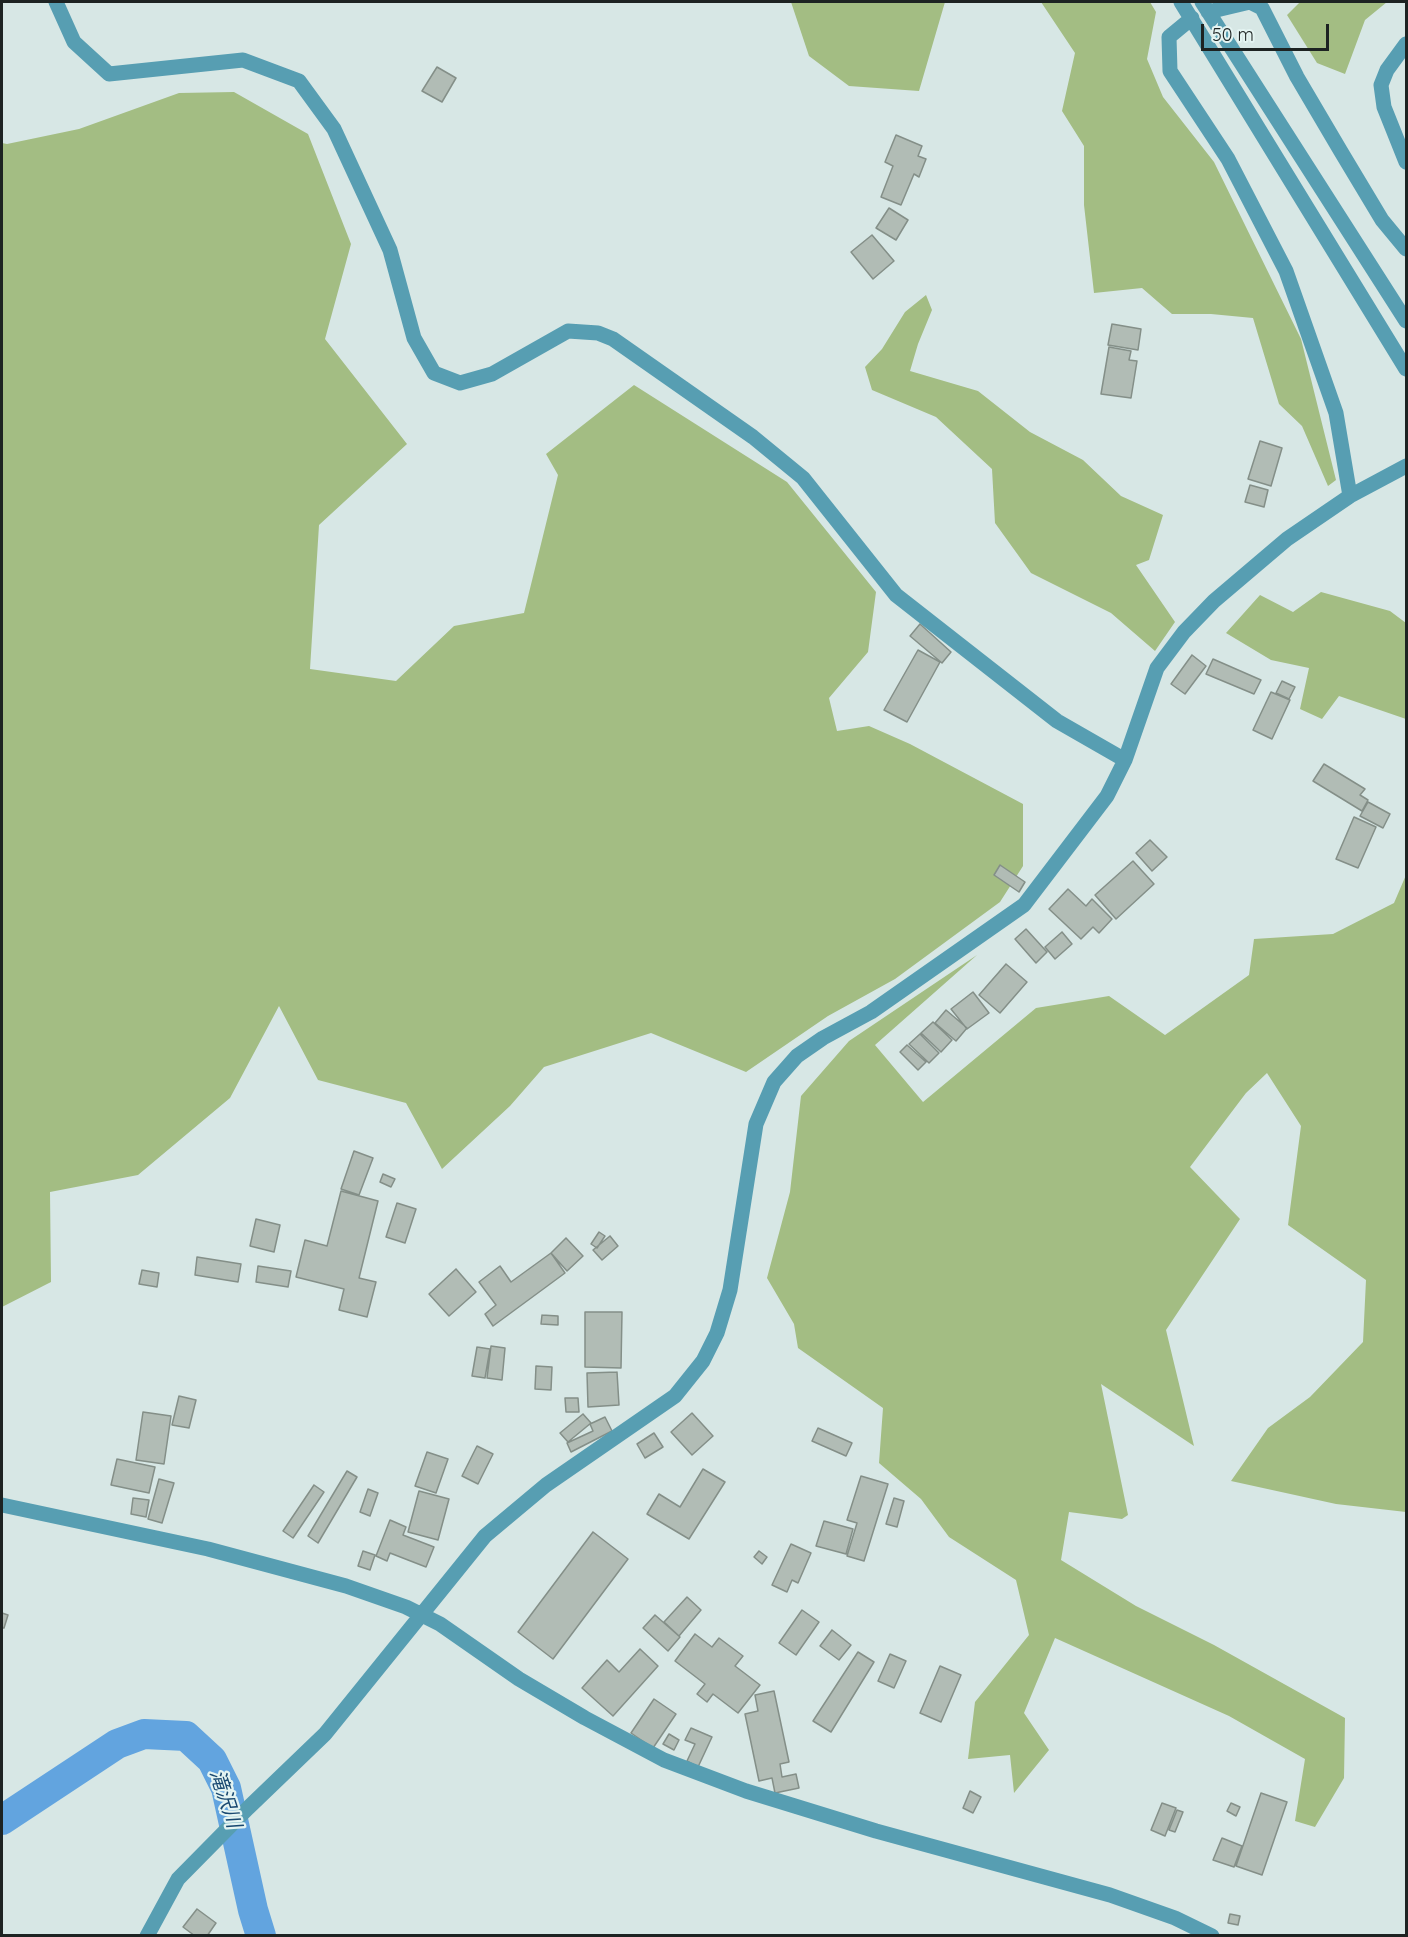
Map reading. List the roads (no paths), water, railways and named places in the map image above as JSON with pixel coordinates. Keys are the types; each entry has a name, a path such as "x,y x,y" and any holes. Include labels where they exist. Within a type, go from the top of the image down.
{"street":[{"path":"57,2 74,42 109,74 243,60 299,81 334,129 390,250 414,338 434,373 460,383 492,374 568,331 598,333 613,339 753,437 804,478 896,595 1057,721 1125,760"},
{"path":"1181,2 1367,308 1407,380"},
{"path":"1404,315 1205,7 1250,2 1262,8 1297,77 1340,150 1382,219 1407,249"},
{"path":"1192,18 1169,37 1170,71 1228,159 1286,271 1336,413 1350,496"},
{"path":"1407,44 1387,70 1381,86 1384,107 1407,162"},
{"path":"1367,308 1407,369"},
{"path":"147,1935 178,1879 325,1734 485,1536 546,1485 675,1396 703,1361 717,1333 730,1290 756,1124 774,1082 797,1056 823,1038 871,1012 1024,905 1107,796 1125,760 1157,668 1184,632 1214,601 1287,539 1350,496 1407,466"},
{"path":"2,1505 208,1549 345,1586 406,1607 456,1634 519,1679 585,1719 664,1760 746,1791 876,1831 1136,1904 1212,1935"}],"waterway":[{"name":"滝沢川","path":"2,1820 117,1744 144,1734 186,1736 212,1760 226,1788 253,1910 261,1936"}]}
